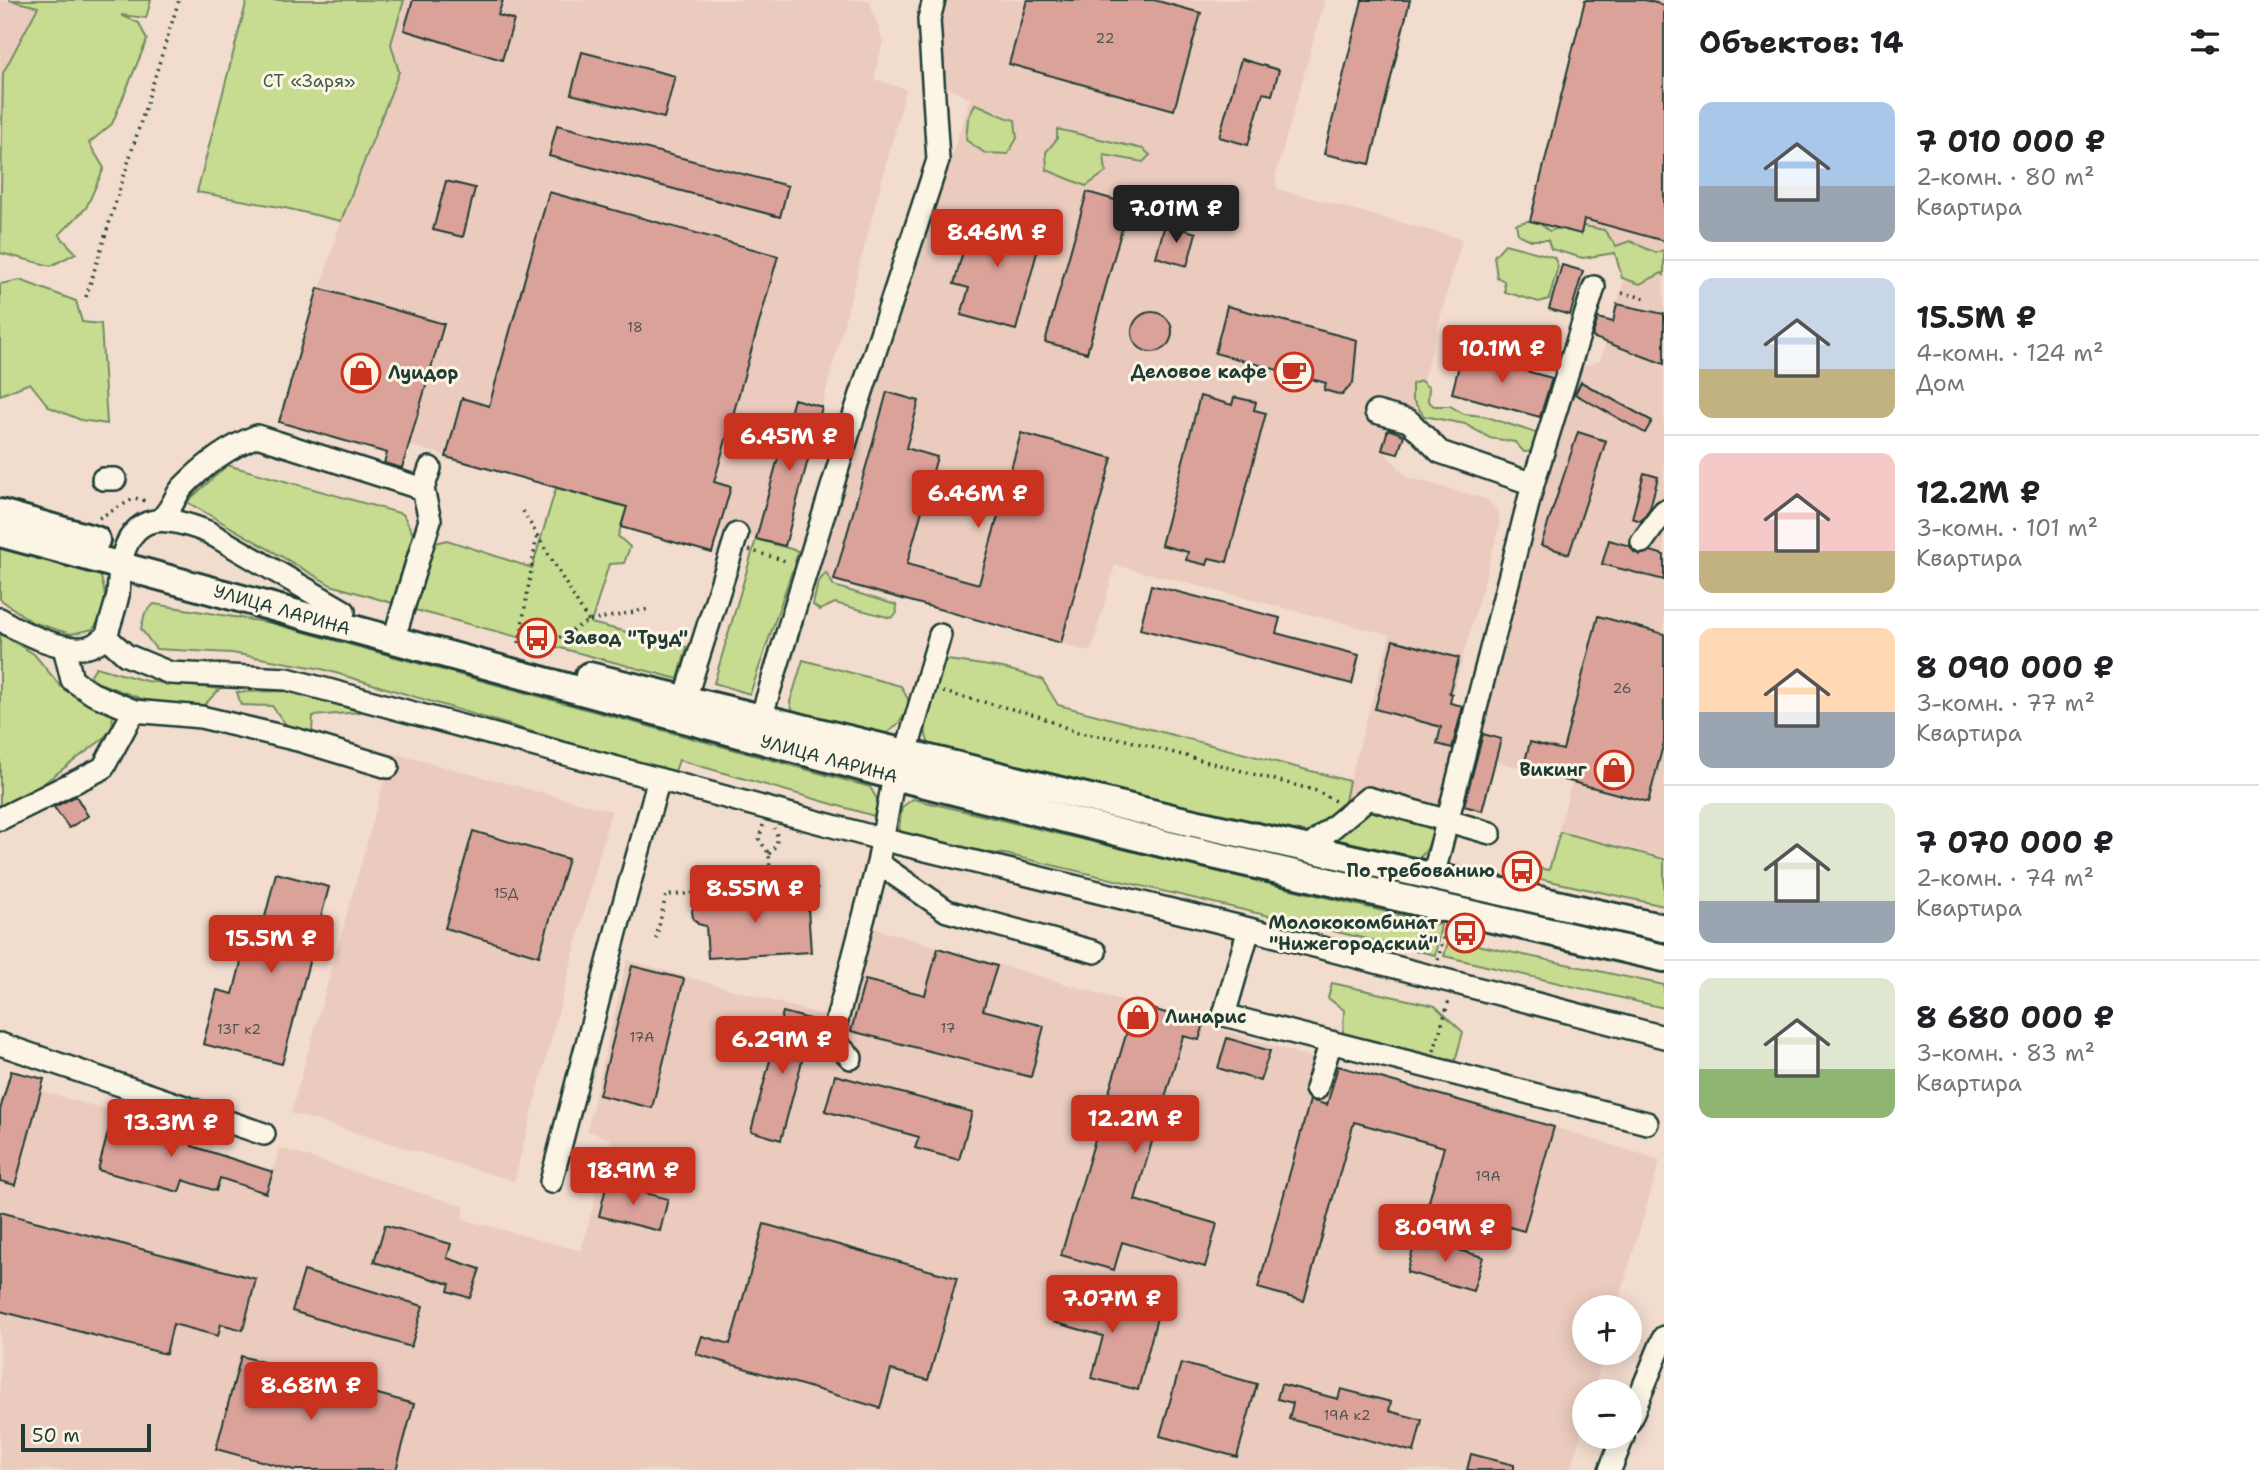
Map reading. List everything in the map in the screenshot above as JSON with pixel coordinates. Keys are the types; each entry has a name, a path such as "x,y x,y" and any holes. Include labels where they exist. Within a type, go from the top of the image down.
{"main road":[{"name":"УЛИЦА ЛАРИНА","path":"0,513 123,556 900,765 1169,845 1664,958"},
{"name":"УЛИЦА ЛАРИНА","path":"0,533 123,556 761,718 900,765 1308,848 1664,928"}],"street":[{"path":"761,718 938,160 929,19 934,0"},
{"path":"1433,877 1533,485 1594,287"},
{"path":"1376,412 1409,421 1440,452 1533,485"},
{"path":"0,619 12,628 64,647 90,647 106,637 117,597 123,556 137,528 167,513 181,489 230,446 257,436 423,489"},
{"path":"398,625 430,520 423,489 430,468"},
{"path":"1642,542 1664,511"},
{"path":"167,513 208,533 344,611"},
{"path":"685,699 735,540"},
{"path":"851,1058 832,1039 878,863 881,839 900,765 940,635"},
{"path":"106,637 125,656 170,673 287,679 881,839 1249,929 1664,1037"},
{"path":"64,647 72,680 93,694 134,711 201,717 298,740 388,767"},
{"path":"0,819 103,768 134,711"},
{"path":"551,1182 659,779"},
{"path":"1308,848 1360,804 1447,821 1490,833"},
{"path":"878,863 947,911 1095,952"},
{"path":"1249,929 1224,1015 1647,1123"},
{"path":"1316,1089 1331,1042"},
{"path":"0,1044 264,1134"},
{"path":"1642,1390 1664,1337"},
{"path":"1610,1470 1618,1449"}],"path":[{"path":"86,297 179,0"},
{"path":"1622,293 1645,298"},
{"path":"90,522 135,498 167,513"},
{"path":"523,511 588,621"},
{"path":"519,643 537,535"},
{"path":"735,540 807,567"},
{"path":"541,648 588,621 649,609"},
{"path":"925,687 1036,715 1078,733 1122,739 1360,804"},
{"path":"759,817 768,822 778,837 777,844 769,854"},
{"path":"771,888 769,854 759,839 763,825 780,822"},
{"path":"656,939 666,895 771,888 820,888"},
{"path":"1436,966 1443,941"},
{"path":"1432,1055 1449,1000"}],"shaded area":[{"path":"0,0 36,6 0,124"},
{"path":"404,0 869,0 883,41 874,79 906,89 785,546 720,529 712,553 621,527 626,507 409,445 399,476 382,471 386,453 279,422 341,221 399,72 391,44"},
{"path":"946,0 1325,0 1275,177 1278,189 1462,239 1416,406 1409,421 1390,423 1382,449 1407,477 1486,499 1499,512 1500,524 1450,703 1468,708 1434,828 1344,801 1390,635 1115,565 1091,652 817,575 863,424 904,308 970,99 943,85 938,29"},
{"path":"1585,0 1664,0 1664,857 1559,830 1572,782 1495,761 1501,739 1477,733 1520,572 1580,367 1600,361 1606,342 1591,336 1596,318 1613,322 1632,248 1530,221"},
{"path":"392,753 611,811 514,1181 291,1113"},
{"path":"852,922 1660,1160 1621,1295 1572,1295 1572,1365 1601,1365 1596,1379 1572,1379 1572,1449 1576,1449 1570,1470 0,1470 0,1110 11,1071 44,1079 41,1091 214,1140 211,1152 272,1171 280,1148 465,1207 462,1219 581,1251 611,1139 587,1131 627,960 826,1016"}],"green space":[{"path":"9,0 151,0 146,18 121,15 139,23 147,40 112,124 89,143 104,168 86,208 59,235 76,253 51,266 0,253 3,73 38,7"},
{"name":"СТ «Заря»","path":"247,0 404,0 391,44 399,72 341,221 197,192"},
{"path":"975,104 1015,120 1017,138 1008,154 985,153 966,140 968,119"},
{"path":"1057,129 1143,149 1150,155 1143,162 1104,155 1106,172 1086,186 1047,170 1046,152 1057,139"},
{"path":"1535,219 1549,231 1574,224 1604,230 1616,246 1630,241 1656,253 1664,250 1664,275 1662,273 1640,284 1622,278 1615,253 1583,258 1551,249 1548,240 1531,240 1518,234 1516,224"},
{"path":"1505,244 1554,257 1558,266 1549,299 1539,302 1505,292 1504,281 1497,277 1494,256"},
{"path":"20,280 76,301 82,322 101,324 107,424 81,420 49,407 30,383 0,395 0,284"},
{"path":"1421,381 1429,388 1428,401 1434,406 1450,406 1464,414 1484,416 1536,433 1542,442 1536,451 1524,452 1515,442 1490,438 1465,424 1424,416 1412,399 1412,384"},
{"path":"227,465 403,514 413,534 392,603 331,585 187,502"},
{"path":"556,488 627,507 618,536 630,547 624,563 609,564 591,623 687,647 678,679 415,610 435,543 447,540 532,568"},
{"path":"756,539 798,551 795,562 797,567 792,571 750,694 714,683"},
{"path":"0,546 100,574 105,602 102,614 93,629 71,634 32,622 0,599"},
{"path":"826,573 834,586 896,605 897,613 891,618 835,603 820,610 813,605 818,582"},
{"path":"154,604 271,623 870,787 878,801 874,816 679,760 674,774 322,669 232,653 156,649 141,629 145,613"},
{"path":"0,634 34,654 61,687 113,716 112,728 103,739 0,813"},
{"path":"803,660 901,686 910,703 906,713 883,735 793,712 790,702"},
{"path":"948,660 1003,668 1042,679 1058,705 1349,781 1345,801 1434,828 1429,844 1421,856 1411,861 933,749 926,736 932,695 929,677"},
{"path":"96,667 146,681 220,689 202,707 145,700 88,679"},
{"path":"290,691 361,712 313,716 312,732 287,726 272,706 241,705 237,692"},
{"path":"913,799 1441,925 1435,955 1005,854 957,851 904,837 899,828 902,807"},
{"path":"1560,832 1664,859 1664,906 1536,878 1538,868 1549,870"},
{"path":"1449,939 1664,985 1664,1008 1444,956"},
{"path":"1332,983 1435,1006 1463,1032 1455,1061 1343,1033 1344,1010 1328,998"}],"building":[{"path":"413,0 503,0 498,15 514,20 502,60 404,30"},
{"path":"1027,0 1154,0 1201,13 1174,110 1009,64"},
{"path":"1362,0 1410,0 1370,164 1324,154"},
{"path":"1585,0 1645,0 1664,5 1664,241 1584,219 1581,234 1530,221"},
{"path":"582,52 675,76 664,118 571,94"},
{"path":"1241,59 1279,70 1272,95 1263,93 1248,145 1219,137"},
{"path":"557,125 788,186 780,217 549,156"},
{"path":"446,181 475,188 463,237 433,230"},
{"path":"549,192 778,256 714,482 731,487 712,553 621,527 627,507 446,457 462,398 489,406"},
{"path":"1087,192 1129,204 1087,353 1045,342"},
{"path":"974,211 1043,230 1016,330 961,315 969,288 954,284"},
{"path":"1165,224 1196,233 1187,266 1156,257"},
{"path":"1562,265 1583,271 1570,315 1549,309"},
{"name":"Луидор","path":"318,288 444,324 402,468 384,463 387,453 279,422"},
{"path":"1617,304 1664,314 1664,364 1592,337 1598,318 1613,322"},
{"path":"1227,306 1357,340 1353,383 1342,395 1324,390 1326,383 1215,353"},
{"path":"1152,312 1166,318 1172,332 1166,346 1152,352 1138,346 1132,332 1138,318"},
{"path":"1462,354 1552,378 1540,417 1452,393"},
{"path":"1581,382 1652,421 1645,433 1575,394"},
{"path":"887,392 919,401 906,448 937,457 907,564 979,584 1021,433 1112,458 1061,643 834,580"},
{"path":"1200,396 1232,405 1234,397 1256,402 1254,410 1266,413 1227,562 1209,558 1207,565 1186,560 1188,552 1161,545"},
{"path":"794,399 822,407 785,546 756,539"},
{"path":"1388,429 1404,435 1398,454 1382,450"},
{"path":"1578,432 1606,441 1569,554 1541,545"},
{"path":"1644,473 1658,477 1650,508 1641,521 1632,518"},
{"path":"1609,540 1630,546 1640,555 1651,551 1664,555 1664,580 1602,564"},
{"path":"1151,585 1280,618 1276,633 1359,655 1352,684 1140,629"},
{"path":"1598,616 1664,634 1664,742 1648,802 1523,769 1530,742 1563,750"},
{"path":"1393,640 1459,658 1449,693 1452,694 1450,703 1463,706 1452,748 1437,744 1441,727 1375,709"},
{"path":"1483,734 1501,739 1482,811 1464,806"},
{"path":"76,796 88,816 69,828 54,807"},
{"path":"473,831 568,859 539,956 445,928"},
{"path":"276,873 329,887 282,1064 203,1044 217,990 233,994 245,946 257,949"},
{"path":"807,893 811,952 708,958 706,926 698,924 692,911 695,904 701,900"},
{"path":"938,948 997,966 983,1010 1044,1026 1031,1077 851,1031 865,980 925,995"},
{"path":"632,966 684,979 652,1108 599,1095"},
{"path":"1135,1004 1204,1024 1199,1040 1183,1036 1135,1200 1217,1224 1205,1267 1122,1242 1114,1270 1061,1255"},
{"path":"783,1012 813,1020 781,1140 751,1131"},
{"path":"1227,1038 1270,1051 1260,1081 1218,1068"},
{"path":"1338,1066 1554,1127 1524,1231 1428,1205 1444,1147 1354,1122 1304,1301 1258,1288 1310,1100 1327,1105"},
{"path":"11,1071 44,1079 15,1185 0,1181 0,1110"},
{"path":"835,1075 972,1112 959,1160 915,1148 919,1137 825,1111"},
{"path":"113,1114 195,1136 192,1146 273,1172 266,1193 220,1178 216,1191 183,1180 179,1192 98,1170"},
{"path":"607,1183 668,1199 660,1231 599,1216"},
{"path":"0,1212 256,1279 243,1330 221,1324 218,1336 173,1324 166,1354 0,1311"},
{"path":"764,1224 957,1278 928,1380 891,1370 880,1408 696,1354 702,1336 730,1344"},
{"path":"385,1225 451,1244 447,1258 480,1269 470,1298 448,1291 450,1284 374,1262"},
{"path":"1416,1238 1483,1257 1473,1291 1407,1272"},
{"path":"304,1271 423,1306 411,1347 292,1311"},
{"path":"1061,1290 1111,1304 1113,1298 1159,1310 1138,1390 1092,1378 1103,1336 1053,1322"},
{"path":"241,1356 414,1404 396,1470 294,1470 216,1449"},
{"path":"1181,1363 1257,1384 1237,1457 1160,1436"},
{"path":"1281,1384 1338,1399 1341,1389 1391,1402 1389,1411 1422,1420 1414,1452 1289,1419 1293,1403 1277,1399"},
{"path":"1471,1454 1514,1465 1514,1470 1467,1470"}],"place":[{"name":"Деловое кафе","path":"1294,372"},
{"name":"Луидор","path":"361,373"},
{"name":"Завод \"Труд\"","path":"537,638"},
{"name":"Викинг","path":"1614,770"},
{"name":"По требованию","path":"1522,871"},
{"name":"Молококомбинат \"Нижегородский\"","path":"1465,933"},
{"name":"Линарис","path":"1138,1017"}]}
